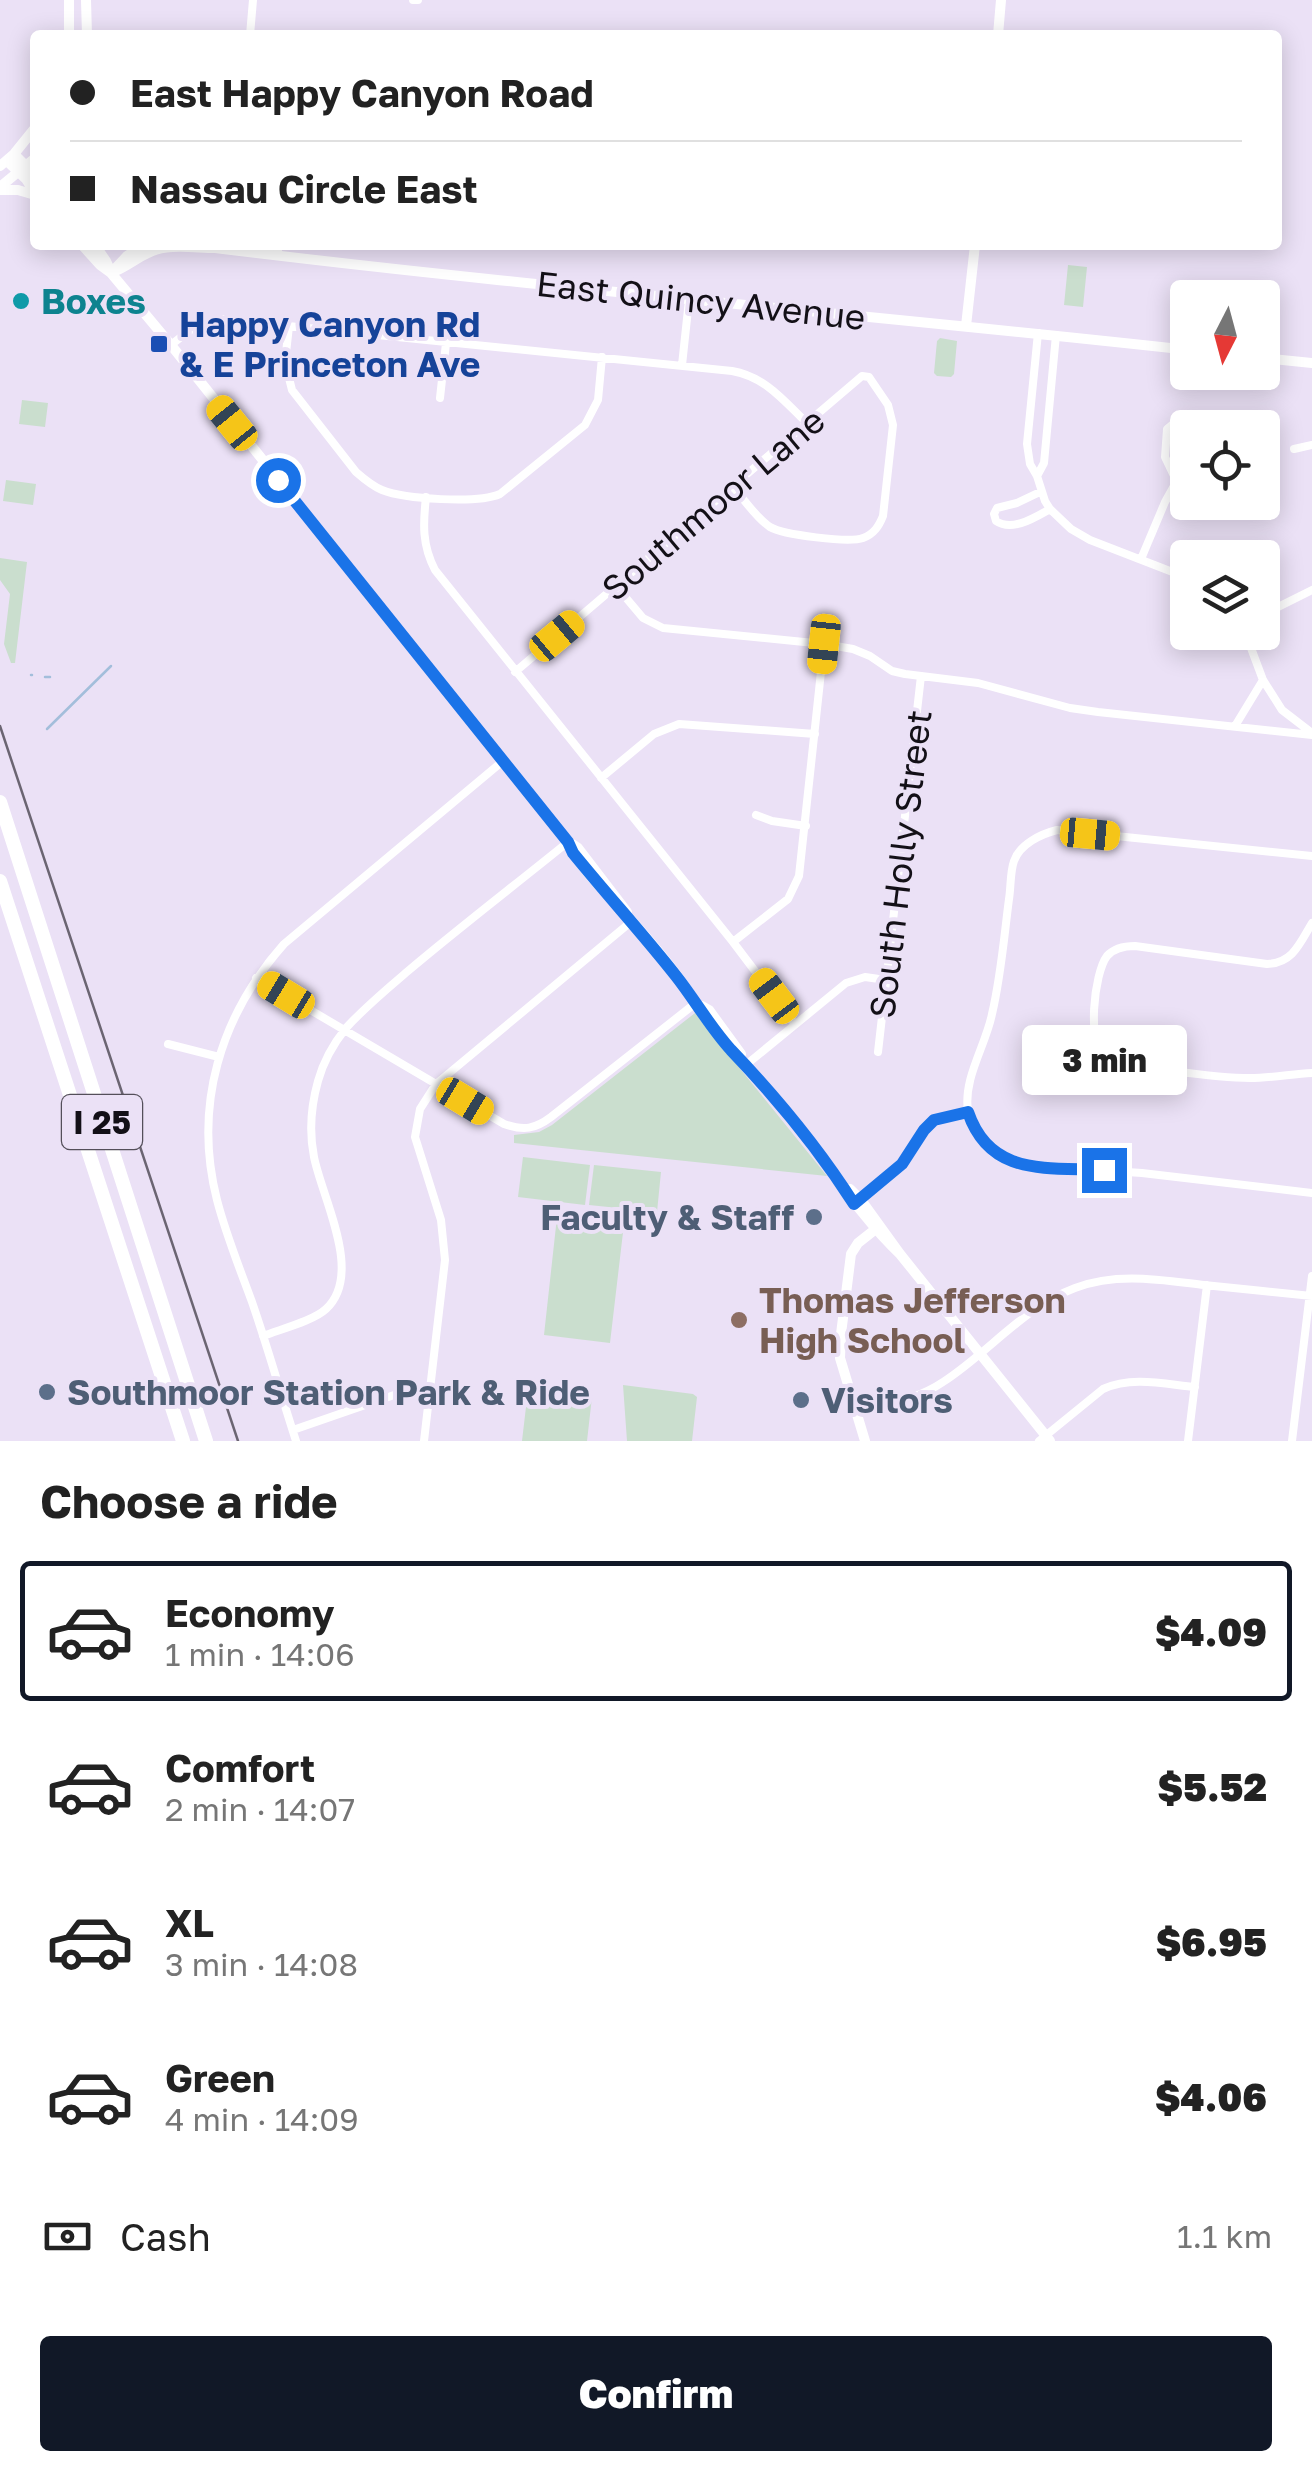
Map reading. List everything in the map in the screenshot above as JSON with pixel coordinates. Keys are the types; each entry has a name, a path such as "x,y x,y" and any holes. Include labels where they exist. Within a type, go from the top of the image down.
{"highway":[{"name":"I 25","path":"0,802 206,1441"},
{"name":"I 25","path":"0,880 183,1441"}],"street":[{"path":"69,0 69,30"},
{"path":"86,0 86,30"},
{"path":"250,30 252,0"},
{"path":"999,30 1002,0"},
{"path":"29,168 7,160 30,134"},
{"path":"0,189 29,168"},
{"path":"0,189 30,193"},
{"path":"87,250 170,345 568,842 589,861 632,921 736,1045 747,1064 1045,1439 1102,1389 1112,1385 1142,1382 1195,1387"},
{"path":"98,250 111,273"},
{"path":"111,273 137,250"},
{"name":"East Quincy Avenue","path":"111,273 155,250"},
{"name":"East Quincy Avenue","path":"264,250 688,300 1170,348"},
{"path":"966,326 974,250"},
{"path":"682,365 688,300"},
{"path":"170,345 195,326 214,320 682,365 749,375 776,392 808,424"},
{"path":"289,326 285,362 292,390 356,472 388,492 461,500 484,500 512,487 585,424 598,400 602,357"},
{"path":"1038,333 1027,444 1040,492 1050,509 1090,540 1170,571"},
{"path":"1037,476 1044,463 1056,335"},
{"path":"440,398 446,343"},
{"path":"1280,360 1312,363"},
{"name":"Southmoor Lane","path":"515,672 733,486 865,375 888,404 893,425 883,516 870,535 852,540 781,532 767,525 733,486"},
{"path":"1170,427 1165,458 1170,468"},
{"path":"1294,449 1312,444"},
{"path":"1040,492 1017,504 997,508 996,522 1003,526 1018,524 1050,509"},
{"path":"1141,559 1170,493"},
{"path":"426,496 423,532 435,570 733,942 794,1024"},
{"path":"616,586 643,618 662,628 824,644 863,652 892,671 978,682 1084,710 1312,734"},
{"path":"1280,606 1312,590"},
{"path":"733,942 788,899 800,876 824,644"},
{"path":"1252,650 1263,680 1282,710 1312,734"},
{"name":"South Holly Street","path":"878,1052 921,676"},
{"path":"1234,726 1263,680"},
{"path":"601,778 654,734 679,724 815,734"},
{"path":"296,1441 224,1224 213,1179 208,1125 212,1085 226,1032 256,978 284,944 503,761"},
{"path":"756,815 806,826"},
{"path":"1312,856 1057,830 1034,839 1014,860 993,1012 968,1090 972,1124 984,1142 1015,1163 1195,1178 1312,1193"},
{"path":"264,1336 319,1314 336,1297 342,1263 340,1247 313,1154 312,1114 320,1076 344,1030 433,950 568,842"},
{"path":"424,1441 444,1276 444,1233 416,1137 420,1108 436,1084 632,921"},
{"path":"1312,923 1295,952 1278,963 1135,946 1118,948 1108,954 1100,971 1094,1042 1100,1054 1119,1064 1229,1078 1312,1073"},
{"path":"747,1064 846,983 865,977 886,980"},
{"path":"256,978 504,1124 525,1130 552,1117 697,1002"},
{"path":"168,1044 219,1058"},
{"path":"858,1202 902,1164 934,1120 968,1112"},
{"path":"865,1441 842,1368 841,1334 852,1250 878,1228"},
{"path":"1292,1441 1312,1276"},
{"path":"857,1414 928,1391 980,1355 1039,1306 1076,1288 1109,1280 1149,1278 1311,1296"},
{"path":"1188,1441 1207,1285"},
{"path":"293,1430 396,1394 430,1395"}],"green space":[{"path":"1068,265 1087,267 1083,307 1064,305"},
{"path":"940,338 957,341 951,377 934,373"},
{"path":"22,400 48,403 45,427 19,424"},
{"path":"6,480 36,484 33,505 3,501"},
{"path":"0,558 27,562 15,663 11,663 4,644 10,594 0,580"},
{"path":"695,1013 827,1176 514,1143 514,1135 539,1132 552,1125"},
{"path":"523,1157 590,1165 585,1205 518,1197"},
{"path":"594,1165 661,1172 657,1212 589,1205"},
{"path":"557,1217 624,1224 610,1343 544,1335"},
{"path":"623,1385 697,1397 692,1441 627,1441"},
{"path":"528,1390 592,1397 587,1441 522,1441"}],"waterway":[{"path":"47,729 111,666"},
{"path":"45,677 50,677"}],"tram line":[{"path":"0,726 238,1441"}],"place":[{"name":"Boxes","path":"21,301"},
{"name":"Happy Canyon Rd & E Princeton Ave","path":"159,344"},
{"name":"Faculty & Staff","path":"814,1217"},
{"name":"Thomas Jefferson High School","path":"739,1320"},
{"name":"Southmoor Station Park & Ride","path":"47,1392"},
{"name":"Visitors","path":"801,1400"}],"route":[{"path":"278,480 573,853 697,1002 731,1050 782,1106 854,1204 902,1164 934,1120 968,1112 979,1136 1005,1159 1034,1166 1104,1170"}]}
